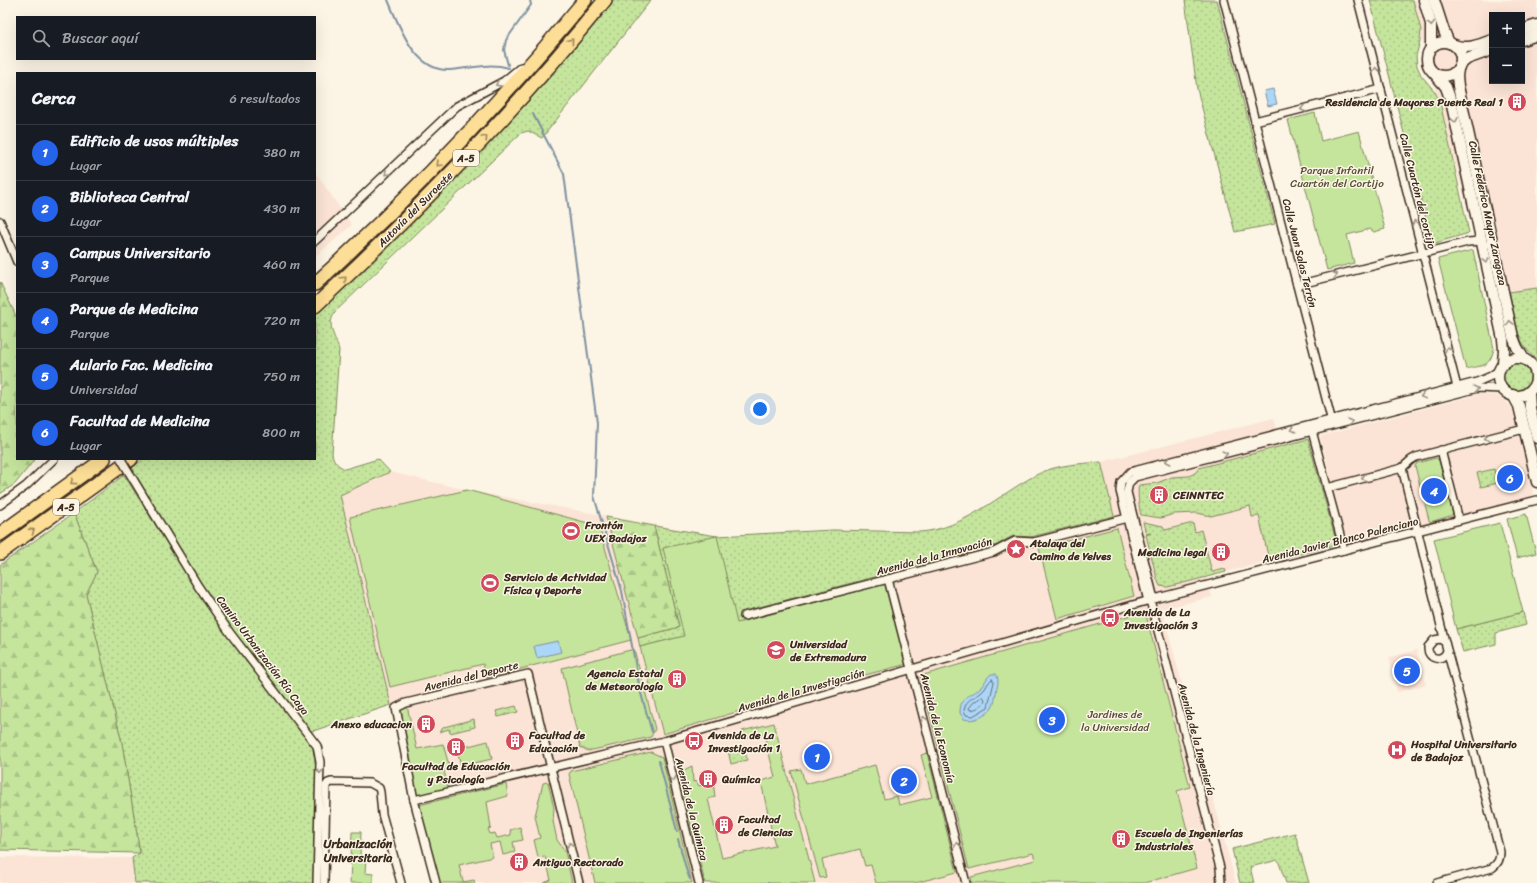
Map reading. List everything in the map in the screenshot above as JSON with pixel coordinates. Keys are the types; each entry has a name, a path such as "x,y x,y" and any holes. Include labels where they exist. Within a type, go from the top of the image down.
{"highway":[{"name":"Autovía del Suroeste","path":"316,283 355,247 439,164 585,0"},
{"name":"Autovía del Suroeste","path":"316,305 457,168 551,64 605,0"},
{"name":"A-5","path":"0,534 103,460"},
{"name":"A-5","path":"0,553 130,460"}],"main road":[{"path":"1424,0 1431,24 1431,48 1427,58 1430,69 1434,73 1444,76 1449,75 1467,59 1489,51"},
{"path":"1434,0 1444,31 1451,44 1460,54 1459,67"},
{"path":"1525,29 1537,25"},
{"path":"1525,39 1537,35"},
{"path":"1431,48 1439,43 1451,44 1459,47 1469,47 1489,41"},
{"name":"Calle Federico Mayor Zaragoza","path":"1459,67 1457,77 1458,86 1513,337 1524,359"},
{"name":"Calle Federico Mayor Zaragoza","path":"1434,73 1446,88 1451,101 1503,339 1504,350 1501,366"},
{"path":"1511,358 1524,359 1535,366 1536,382 1529,392 1521,395 1513,395 1502,389 1498,381 1501,366 1511,358"},
{"path":"1529,392 1529,406 1537,438"},
{"path":"1513,395 1519,406 1537,482"}],"street":[{"name":"Calle Juan Salas Terrón","path":"1224,0 1332,423"},
{"name":"Calle Cuartón del cortijo","path":"1358,0 1458,387"},
{"path":"316,240 458,106 504,81 540,52"},
{"path":"1255,121 1381,89"},
{"path":"0,220 16,260"},
{"path":"1297,285 1472,241 1481,241"},
{"path":"1151,600 1127,492 1128,485 1131,480 1139,476 1312,431 1332,423 1458,387 1491,376 1501,366"},
{"path":"1151,600 1127,518 1120,488 1123,479 1130,472 1478,388 1502,389"},
{"path":"1327,488 1402,468 1416,457 1524,429"},
{"path":"1312,431 1344,550"},
{"path":"1441,450 1459,520"},
{"path":"0,505 26,486 53,460"},
{"name":"Camino Urbanización Río Caya","path":"122,460 198,586 230,633 317,746 320,758 318,883"},
{"path":"1402,468 1447,651 1500,852 1500,858 1497,864 1492,868 1437,883"},
{"name":"Avenida Javier Blanco Palenciano","path":"1151,600 1537,500"},
{"name":"Avenida de la Innovación","path":"744,616 994,552 1012,542 1034,542 1127,518"},
{"name":"Avenida de la Economía","path":"888,579 966,883"},
{"name":"Avenida de la Investigación","path":"414,800 664,741 1151,600"},
{"name":"Avenida de la Ingeniería","path":"1151,600 1218,861 1221,883"},
{"path":"1445,642 1440,639 1434,640 1429,644 1428,653 1432,657 1439,659 1444,656 1447,651"},
{"name":"Avenida del Deporte","path":"414,800 396,708 406,703 528,674 551,768"},
{"name":"Avenida de la Química","path":"664,741 699,883"},
{"path":"551,768 579,883"},
{"path":"324,883 326,786 331,782 370,782 379,788 382,814 401,883"},
{"path":"414,800 436,883"}],"shaded area":[{"path":"1411,0 1537,0 1537,289 1491,296"},
{"path":"316,173 352,225 316,256"},
{"path":"1480,394 1496,395 1503,398 1512,408 1534,497 1349,544 1347,543 1320,436"},
{"name":"Universidad de Extremadura","path":"1274,418 1282,446 1308,439 1336,544 1207,577 1212,597 1162,609 1236,883 434,883 418,828 391,705 340,495 390,472 467,490 710,535 1002,543 1013,536 1027,537 1114,516 1101,462"},
{"path":"1417,650 1426,685 1397,692 1389,657"},
{"path":"0,857 132,858 135,883 0,883"}],"green space":[{"path":"612,0 651,0 542,138 528,131 521,133 335,312 332,317 332,331 339,350 333,457 336,463 345,469 378,459 390,472 340,495 391,705 313,731 309,730 226,622 182,555 132,468 142,460 316,460 316,312 405,228"},
{"path":"1185,0 1217,0 1275,224 1235,232 1197,89"},
{"path":"1370,0 1413,0 1421,30 1416,56 1417,66 1421,75 1435,92 1440,102 1469,233 1432,243"},
{"name":"Parque Infantil Cuartón del Cortijo","path":"1315,113 1321,141 1359,131 1385,229 1374,232 1370,229 1347,235 1354,263 1327,270 1288,120"},
{"path":"1473,250 1494,349 1490,360 1487,363 1481,366 1466,369 1438,259"},
{"path":"0,282 16,316 16,460 34,460 15,484 0,494"},
{"path":"1537,288 1537,360 1524,345 1520,337 1509,292"},
{"path":"1517,361 1523,362 1530,368 1533,377 1532,383 1526,390 1517,393 1511,392 1504,386 1501,377 1502,371 1508,364"},
{"path":"1308,439 1336,541 1334,545 1272,561 1269,560 1259,516 1252,517 1250,506 1211,516 1197,513 1174,514 1161,518 1141,515 1138,500 1139,485 1157,483 1172,477 1189,476 1195,473 1199,468"},
{"path":"1436,458 1439,460 1453,514 1430,522 1415,466 1417,463"},
{"path":"1101,462 1114,516 1031,537 1013,536 998,545 740,612 742,622 640,647 638,638 679,627 654,526 717,536 833,530 920,532 936,530 966,518 1044,471 1068,465"},
{"path":"1494,469 1498,483 1481,487 1477,473"},
{"path":"124,475 189,578 227,634 308,738 315,750 317,761 313,883 135,883 132,858 140,853 122,743 86,594 97,572 74,513"},
{"name":"Servicio de Actividad Física y Deporte","path":"467,490 599,526 631,640 486,678 483,664 390,687 350,517"},
{"path":"74,513 97,572 86,594 122,743 140,853 0,850 0,565"},
{"path":"1526,514 1536,553 1517,558 1507,519"},
{"path":"606,517 654,526 679,627 638,638"},
{"path":"1143,522 1163,526 1165,530 1193,523 1195,532 1201,530 1212,572 1225,569 1226,572 1168,587 1160,586 1146,535 1151,533 1146,534"},
{"path":"1500,523 1523,612 1456,629 1434,539"},
{"path":"1117,528 1134,596 1057,619 1039,548"},
{"path":"717,536 737,623 885,584 907,664 823,686 663,734 640,647 684,636 663,548"},
{"name":"Jardines de la Universidad","path":"1145,611 1190,787 1177,791 1197,868 1144,883 972,883 971,877 1035,860 1033,853 969,869 920,676"},
{"path":"1523,612 1526,625 1496,633 1496,644 1463,652 1456,629"},
{"path":"634,649 655,729 651,737 588,751 580,747 562,668"},
{"path":"407,706 417,749 443,744 450,769 444,771 448,788 417,795 399,713"},
{"path":"516,706 518,712 498,717 496,711"},
{"path":"474,719 475,727 450,733 449,729 439,732 444,727"},
{"path":"774,723 815,883 705,883 678,773 692,766 693,782 696,781 699,786 713,781 715,797 708,799 722,858 775,846 762,786 758,782 775,777 764,734 744,738 742,731"},
{"path":"488,741 492,759 461,766 457,749"},
{"path":"744,746 747,760 731,764 728,750"},
{"path":"651,752 662,757 692,883 595,883 569,774 571,771"},
{"path":"927,753 957,872 915,883 876,883 871,865 865,866 860,849 822,859 826,877 820,878 791,771 801,769 805,784 875,765 884,799 897,796 899,805 932,797 921,755"},
{"path":"548,782 554,808 553,821 557,840 565,851 572,883 544,883 551,880 545,856 538,857 534,840 540,838 535,816 543,783"},
{"path":"506,784 508,796 487,802 491,828 488,829 490,834 495,833 497,838 511,835 510,830 520,827 523,840 513,842 515,852 503,855 500,842 490,844 493,857 459,865 463,882 474,880 475,883 439,883 419,805"},
{"path":"352,832 361,832 360,857 366,858 365,873 373,874 373,883 350,883"},
{"path":"1295,833 1309,883 1286,883 1278,860 1250,867 1254,883 1240,883 1232,849"}],"water":[{"path":"1273,89 1277,104 1268,106 1264,91"},
{"path":"558,641 561,652 537,658 534,646"},
{"path":"991,674 996,674 998,681 992,708 987,714 980,718 971,720 964,719 960,713 962,702 978,690"}],"waterway":[{"path":"388,0 397,22 410,45 417,55 426,63 437,68 449,70 486,66 501,66 509,68"},
{"path":"508,65 504,50 506,40 531,5 530,0"},
{"path":"533,114 564,174 597,423 594,496 622,591 640,690 652,732"},
{"path":"659,761 677,831"},
{"path":"678,839 690,879"},
{"path":"760,883 768,883"}],"place":[{"name":"Residencia de Mayores Puente Real 1","path":"1517,102"},
{"name":"Facultad de Medicina","path":"1510,478"},
{"name":"Parque de Medicina","path":"1434,491"},
{"name":"CEINNTEC","path":"1159,495"},
{"name":"Frontón UEX Badajoz","path":"571,531"},
{"name":"Atalaya del Camino de Yelves","path":"1016,549"},
{"name":"Medicina legal","path":"1221,552"},
{"name":"Servicio de Actividad Física y Deporte","path":"490,583"},
{"name":"Avenida de La Investigación 3","path":"1110,618"},
{"name":"Universidad de Extremadura","path":"776,650"},
{"name":"Aulario Fac. Medicina","path":"1407,671"},
{"name":"Agencia Estatal de Meteorología","path":"677,679"},
{"name":"Campus Universitario","path":"1052,720"},
{"name":"Anexo educacion","path":"426,724"},
{"name":"Facultad de Educación","path":"515,741"},
{"name":"Avenida de La Investigación 1","path":"694,741"},
{"name":"Facultad de Educación y Psicología","path":"456,747"},
{"name":"Hospital Universitario de Badajoz","path":"1397,750"},
{"name":"Edificio de usos múltiples","path":"817,757"},
{"name":"Química","path":"708,779"},
{"name":"Biblioteca Central","path":"904,781"},
{"name":"Facultad de Ciencias","path":"724,825"},
{"name":"Escuela de Ingenierías Industriales","path":"1121,839"},
{"name":"Antiguo Rectorado","path":"519,862"}],"district":[{"name":"Urbanización Universitaria","path":"358,851"}]}
